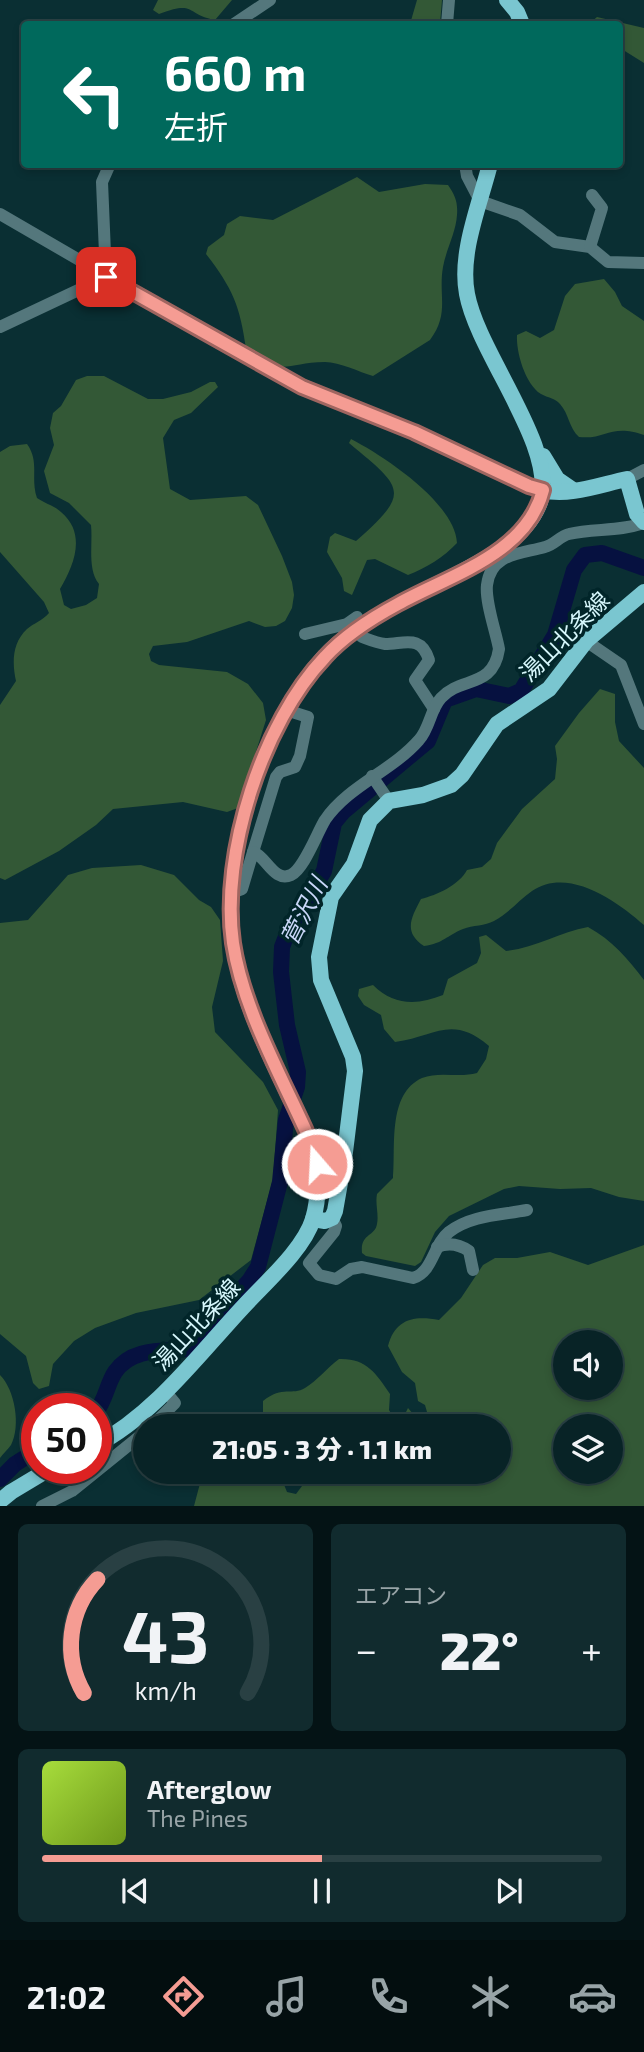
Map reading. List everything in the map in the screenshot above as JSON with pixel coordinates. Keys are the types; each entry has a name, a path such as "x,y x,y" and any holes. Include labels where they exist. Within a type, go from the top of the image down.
{"main road":[{"path":"489,168 466,267 466,292 502,380 538,449 557,478 573,490"},
{"path":"538,449 543,490 573,490 627,479 637,514 644,523"},
{"name":"湯山北条線","path":"112,1432 165,1391 288,1258 307,1233 313,1219 318,1192 317,1164 310,1140 245,993 233,941 231,893 235,856 249,801 267,751 286,710 324,657 360,628 510,542 534,514 543,490"},
{"name":"湯山北条線","path":"380,787 423,795 451,785 462,775 497,724 549,689 586,641 644,592"},
{"path":"313,1219 325,1221 332,1218 344,1160 355,1071 353,1057 321,980 319,957 331,897 354,864 380,787"},
{"path":"0,1501 24,1484"}],"street":[{"path":"238,21 270,0"},
{"path":"447,21 449,0"},
{"path":"106,277 102,182 108,168"},
{"path":"466,168 480,201 520,215 555,242 590,247 608,262 644,263"},
{"path":"590,247 602,208 592,195"},
{"path":"0,214 302,387 414,432 543,490"},
{"path":"0,327 106,277"},
{"path":"627,479 644,470"},
{"path":"253,852 261,855 278,874 292,875 297,871 326,818 380,787 418,741 434,709 451,690 482,678 494,666 499,649 486,589 488,578 499,562 510,555 545,547 566,534 633,527 644,523"},
{"path":"305,634 347,624 357,617 362,637 374,642 409,640 423,649 429,660 415,680 434,709"},
{"path":"586,641 621,665 644,724"},
{"path":"231,893 242,889 276,776 295,767 300,757 308,717 286,710"},
{"path":"332,1218 336,1226 334,1232 309,1263 312,1269 327,1278 336,1279 351,1269 362,1267 413,1278 420,1276 425,1270 448,1233 467,1222 527,1210"},
{"path":"438,1247 447,1244 462,1246 469,1251 473,1270"},
{"path":"164,1414 175,1403 165,1391"},
{"path":"42,1506 72,1491 133,1442"}],"green space":[{"path":"158,0 232,0 215,20 185,8 159,14 153,10"},
{"path":"417,0 442,0 440,21 411,21"},
{"path":"597,17 614,21 592,21"},
{"path":"623,23 644,28 644,63 623,50"},
{"path":"357,177 379,192 425,184 448,185 453,192 457,215 443,267 442,313 436,330 430,340 373,376 331,362 285,367 268,364 246,349 234,298 206,254 208,247 224,235 227,224 240,216 273,220"},
{"path":"604,279 622,306 644,321 644,435 616,431 579,437 560,404 541,394 530,383 520,359 517,335 526,331 540,338 554,330 565,296 575,284"},
{"path":"87,376 104,376 148,399 163,399 191,392 215,382 218,387 191,413 174,420 163,438 170,489 190,500 246,496 258,505 292,582 292,608 285,621 276,626 265,627 249,621 187,642 153,646 149,654 151,661 159,665 227,672 248,684 263,703 266,720 238,808 227,812 183,802 113,809 96,825 59,851 5,880 0,878 0,705 16,681 14,660 18,640 27,629 49,613 44,602 0,552 0,452 10,446 27,444 31,451 37,498 61,512 74,530 76,550 60,589 64,605 71,609 86,605 97,598 99,584 92,564 91,525 69,503 50,493 44,471 54,445 50,428 53,413 61,406 76,380"},
{"path":"351,439 416,482 444,512 453,528 457,543 434,562 408,575 375,559 367,560 352,595 344,591 342,578 327,552 330,537 335,533 356,541 386,511 393,500 394,490 381,470 349,443"},
{"path":"600,689 615,694 615,722 619,741 644,768 644,925 606,897 576,884 561,882 546,884 532,891 494,921 463,929 441,941 424,946 417,941 411,930 412,919 421,899 447,889 467,870 482,867 491,859 497,843 522,809 555,779 555,746"},
{"path":"141,865 174,875 199,900 211,907 220,920 223,961 212,1007 215,1032 263,1082 278,1110 273,1179 251,1260 199,1300 136,1313 95,1328 74,1341 53,1364 49,1386 39,1389 33,1383 26,1356 0,1334 0,923 28,920 68,875 92,868"},
{"path":"588,927 619,950 644,980 644,1201 591,1188 519,1186 504,1189 449,1216 435,1232 421,1262 415,1266 366,1256 362,1253 362,1247 365,1238 376,1228 377,1194 393,1178 394,1137 398,1108 403,1096 422,1078 477,1073 486,1059 489,1046 476,1036 453,1029 395,1042 384,1029 381,1015 364,1005 358,996 359,989 373,985 398,1000 424,1001 443,995 448,979 477,963 481,953 479,937 486,935 506,951"},
{"path":"644,1245 644,1506 194,1506 200,1484 284,1484 287,1492 296,1494 302,1484 511,1484 511,1414 428,1414 425,1405 418,1401 415,1383 402,1372 388,1346 395,1330 407,1321 421,1318 439,1320 461,1298 483,1265 495,1258 517,1258 550,1252 588,1265"},
{"path":"339,1359 356,1361 369,1368 390,1394 391,1414 263,1413 263,1401 270,1396 300,1390 314,1382"},
{"path":"0,1375 13,1399 16,1428 11,1445 0,1458"}],"waterway":[{"name":"菅沢川","path":"106,1393 115,1372 129,1359 148,1352 186,1349 249,1281 258,1267 280,1182 286,1120 297,1087 298,1072 287,1025 281,972 282,947 289,929 324,871 334,823 344,811 428,741 445,700 476,689 509,696 521,691 555,635 574,570 585,555 602,553 644,568"},
{"name":"菅沢川","path":"0,1479 21,1460"}],"route":[{"path":"106,277 302,387 414,432 543,490 534,514 510,542 395,605 360,628 324,657 286,710 267,751 249,801 235,856 231,893 233,941 238,968 245,993 310,1140 317,1164"}]}
